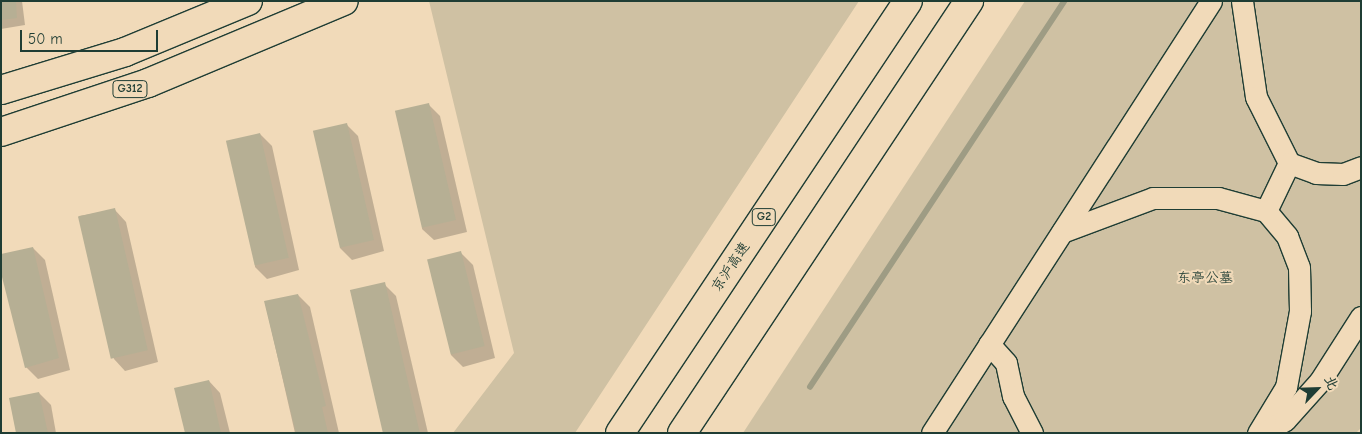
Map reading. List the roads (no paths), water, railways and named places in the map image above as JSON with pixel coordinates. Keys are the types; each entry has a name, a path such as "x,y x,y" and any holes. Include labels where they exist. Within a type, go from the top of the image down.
{"highway":[{"name":"G312","path":"1,132 258,40 344,1"},
{"name":"京沪高速","path":"620,433 908,1"},
{"path":"682,433 969,1"},
{"path":"1,90 124,52 247,2"}],"lane":[{"path":"932,433 1211,1"},
{"path":"1242,1 1256,96 1289,163 1316,173 1343,174 1361,167"},
{"path":"1266,211 1289,163"},
{"path":"1062,232 1154,198 1218,198 1266,211 1288,236 1298,268 1300,311 1286,387 1258,433"},
{"path":"1264,433 1285,420 1320,381 1361,317"},
{"path":"989,344 1006,363 1013,396 1032,433"}],"waterway":[{"path":"810,387 1065,1"}],"park label":[{"name":"东亭公墓","path":"1205,278"}]}
